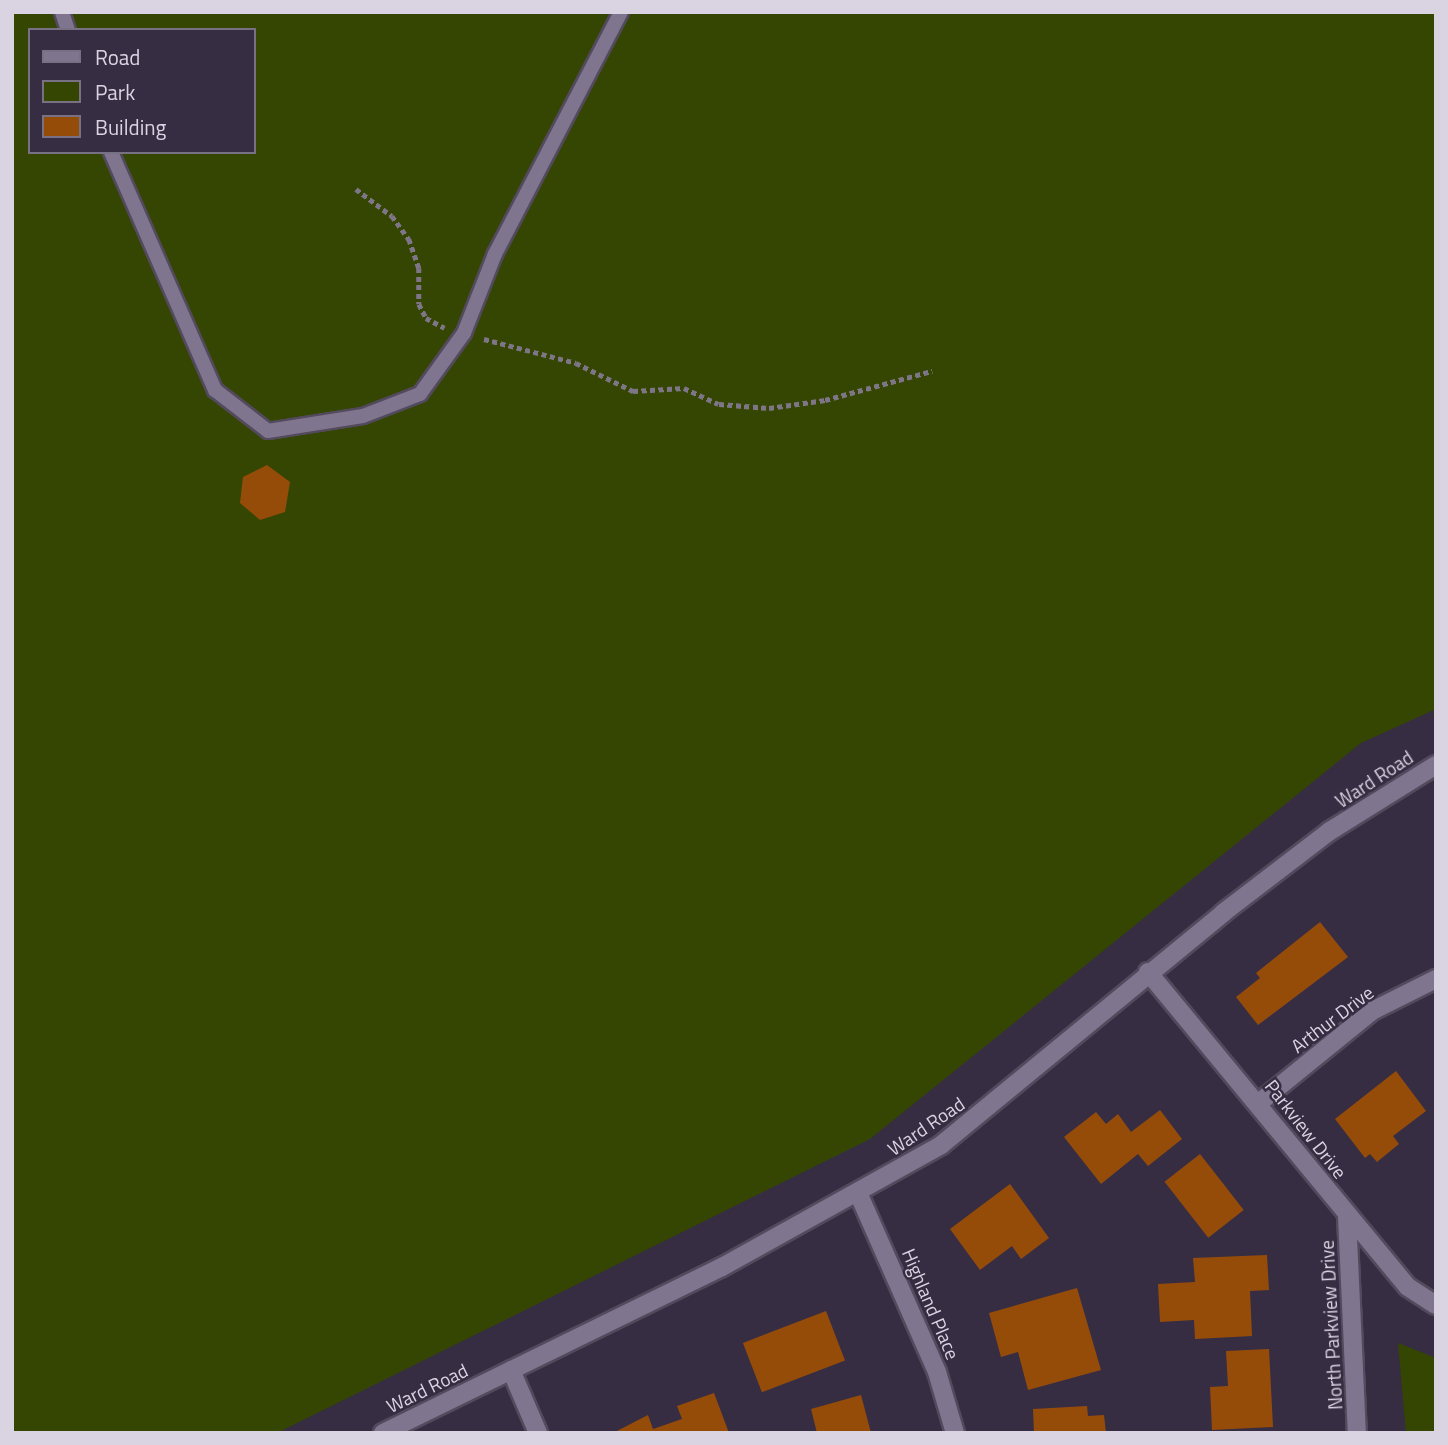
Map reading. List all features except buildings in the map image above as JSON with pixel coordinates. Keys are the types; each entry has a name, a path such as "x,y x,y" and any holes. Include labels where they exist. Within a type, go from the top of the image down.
{"street":[{"name":"Ward Road","path":"383,1433 859,1195 941,1145 1148,972 1331,831 1436,765"},
{"name":"Parkview Drive","path":"1148,972 1260,1102 1347,1216 1408,1287 1436,1305"},
{"name":"Arthur Drive","path":"1260,1102 1372,1011 1436,979"},
{"name":"Highland Place","path":"859,1195 937,1372 955,1433"},
{"name":"North Parkview Drive","path":"1347,1216 1357,1433"},
{"path":"511,1370 538,1433"}],"lane":[{"path":"112,154 215,390 268,431 363,416 420,394 464,333 495,254 621,12"}],"path":[{"path":"356,189 392,216 409,239 426,318 464,333 576,363 633,391 684,388 719,404 769,408 825,400 932,371"}],"green space":[{"path":"12,12 1436,12 1436,709 1361,743 870,1139 277,1433 12,1433"},
{"path":"1398,1343 1436,1358 1436,1433 1406,1433"}]}
